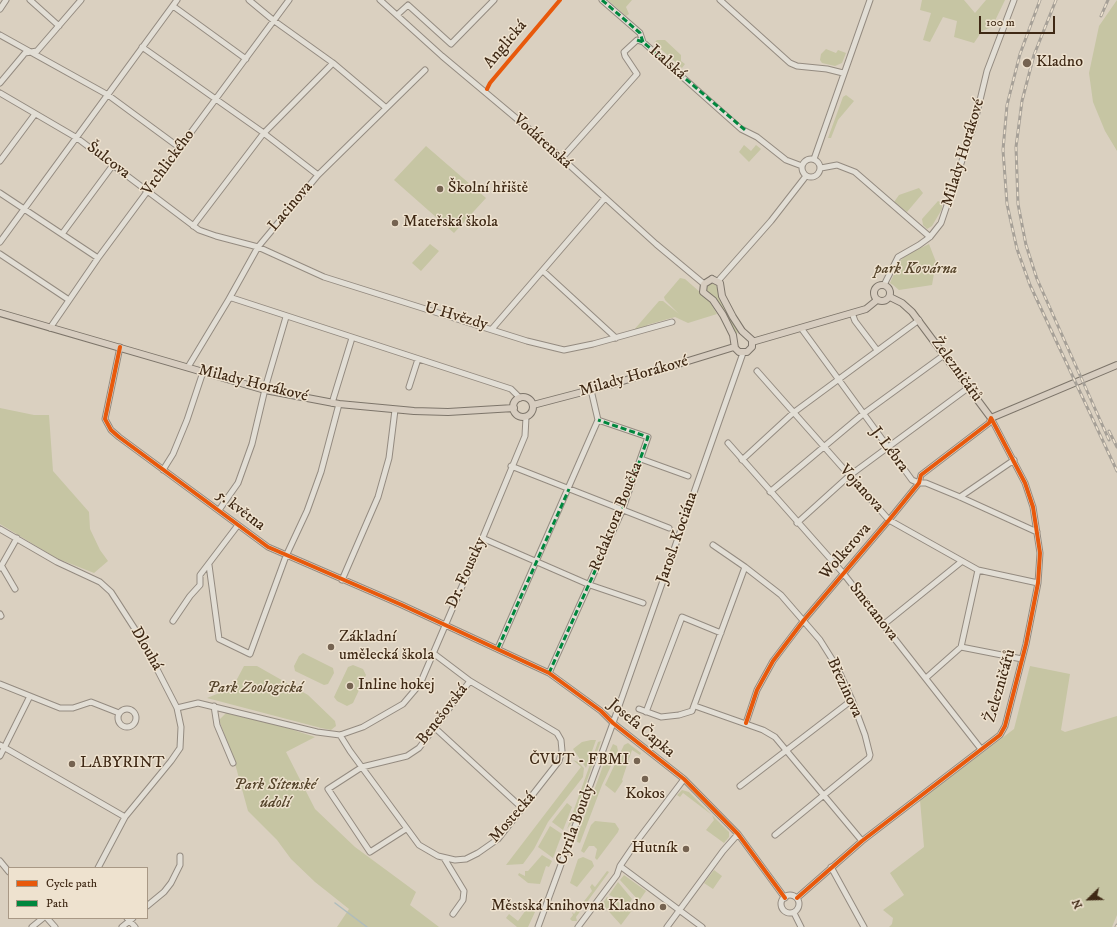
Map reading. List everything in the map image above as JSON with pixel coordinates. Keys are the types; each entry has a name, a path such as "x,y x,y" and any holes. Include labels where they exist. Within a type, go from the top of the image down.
{"main road":[{"path":"711,279 718,282 721,286 722,296 733,317 742,331 750,337 752,342 751,349 743,353 738,351 734,346 733,335 725,319 713,300 704,294 702,289 704,284 711,279"},
{"path":"752,342 866,309 877,300 884,301 890,297 889,288 884,285 880,285 875,289 874,294 877,300"},
{"name":"Železničářů","path":"890,297 906,305 919,320 968,388 992,418"},
{"name":"Milady Horákové","path":"0,313 265,390 339,404 395,410 448,412 514,408"},
{"name":"Milady Horákové","path":"533,405 591,390 734,346"},
{"name":"Wolkerova","path":"992,418 1117,365"},
{"path":"520,398 526,398 533,405 532,411 526,417 516,414 514,408 515,402 520,398"}],"street":[{"path":"0,9 6,0"},
{"path":"30,0 59,26"},
{"path":"0,83 25,53 37,50 81,0"},
{"path":"0,242 177,0"},
{"path":"249,0 273,20 333,63 385,107"},
{"name":"Vrchlického","path":"50,328 98,258 289,0"},
{"name":"Vodárenská","path":"380,0 704,284"},
{"path":"397,15 408,5 451,44 494,0"},
{"path":"602,0 640,33 640,41"},
{"path":"720,0 790,63 797,66 826,69 843,73"},
{"path":"814,159 843,73 870,0"},
{"name":"Milady Horákové","path":"884,285 898,258 930,237 941,223 952,195 974,125 987,71 1014,0"},
{"path":"173,6 246,59"},
{"path":"0,35 108,95 180,148"},
{"name":"Italská","path":"561,159 638,74 625,56 624,52 640,41 744,130 757,137 786,160 802,166"},
{"path":"142,47 216,99 318,175"},
{"path":"193,226 263,134 333,63"},
{"name":"Lacinova","path":"188,368 258,247 318,175 385,107 425,70"},
{"name":"Šulcova","path":"0,93 77,138 199,230 258,247"},
{"path":"0,161 35,114"},
{"path":"814,159 818,162 820,168 819,173 811,178 802,172 802,166 806,160 814,159"},
{"path":"62,234 114,165"},
{"path":"820,168 837,165 855,172 930,237"},
{"path":"718,282 771,221 806,176"},
{"path":"0,193 98,258"},
{"name":"U Hvězdy","path":"258,247 324,277 492,329 543,272 605,198"},
{"path":"0,254 69,300"},
{"path":"543,272 616,338"},
{"path":"229,299 232,298 286,317 512,389 520,398"},
{"path":"852,313 855,321 877,350"},
{"path":"219,510 238,483 252,444 265,390 286,317"},
{"path":"742,460 793,413 919,320"},
{"path":"492,329 564,350 616,338 672,322"},
{"name":"J. Lébra","path":"801,328 912,480 919,483 926,483 960,497 1037,532"},
{"path":"332,402 352,338"},
{"name":"5. května","path":"120,347 106,408 106,424 119,437 268,547 445,624"},
{"name":"Jarosl. Kociána","path":"613,723 743,353"},
{"path":"770,492 863,414 944,355"},
{"path":"408,387 418,359"},
{"name":"Vojanova","path":"757,371 889,520 961,562 978,570 1038,583"},
{"path":"163,470 174,454 203,372"},
{"path":"798,523 849,476 968,388"},
{"path":"498,648 538,562 598,420 591,390"},
{"path":"209,565 220,639 250,654 286,556 307,511 322,472 339,404"},
{"path":"342,580 378,497 390,458 395,410"},
{"name":"Dr. Foustky","path":"177,708 198,703 317,732 340,735 363,726 404,704 420,684 525,436 526,417"},
{"name":"Železničářů","path":"797,898 862,841 1000,734 1005,726 1022,660 1038,583 1040,553 1033,507 1025,483 992,418"},
{"name":"Wolkerova","path":"746,723 757,690 773,660 804,620 919,483 921,475 989,423 992,418"},
{"name":"Redaktora Boučka","path":"549,673 590,585 622,511 648,437 598,420"},
{"name":"Smetanova","path":"728,443 843,573 981,749"},
{"path":"641,459 688,476"},
{"path":"960,497 1014,460"},
{"path":"511,466 622,511 669,528"},
{"path":"173,621 190,596 200,585 200,575 238,525"},
{"name":"Dlouhá","path":"0,529 57,562 100,582 111,592 142,640 177,708 181,728 180,748 125,817 99,867"},
{"path":"15,589 1,567 17,538"},
{"path":"482,538 590,585 643,603"},
{"name":"Březinova","path":"713,545 745,567 781,595 804,620 820,640 837,667 865,734 869,758 775,835"},
{"path":"883,625 961,562"},
{"path":"639,710 661,717 688,713 695,706 745,567"},
{"path":"926,678 961,647 978,570"},
{"path":"646,712 682,617 721,633"},
{"name":"Josefa Čapka","path":"445,624 549,673 601,710 613,723 684,779 738,834 785,898"},
{"path":"961,647 1022,660"},
{"name":"Mostecká","path":"340,735 418,845 444,858 456,860 466,859 485,849 498,839 559,760 562,747 560,737 470,681 433,653"},
{"name":"Benešovská","path":"406,829 370,852 328,789 362,767 407,756 419,748 470,681"},
{"path":"0,684 60,708 73,708 91,702 119,713"},
{"path":"0,756 2,746 30,696"},
{"path":"740,786 852,700"},
{"path":"214,706 217,724 233,763"},
{"path":"695,706 746,723 776,737 862,841"},
{"name":"Cyrila Boudy","path":"538,927 613,723"},
{"path":"435,728 522,808"},
{"path":"2,746 125,817"},
{"path":"578,927 617,875 620,866 637,841 664,808 684,779"},
{"path":"667,927 723,851 738,834"},
{"path":"148,905 164,892 171,883 180,865 180,856"},
{"path":"444,858 464,891 463,900 453,914"},
{"path":"0,861 8,871"},
{"path":"620,866 702,927"},
{"path":"831,867 864,927"},
{"path":"790,895 797,898 799,905 794,913 787,912 782,908 782,903 785,898 790,895"},
{"path":"794,913 801,927"},
{"path":"32,927 42,919"},
{"path":"49,919 55,927"},
{"path":"122,927 130,919 135,927"}],"green space":[{"path":"608,0 632,0 626,7 629,14 626,16"},
{"path":"922,0 964,0 975,13 986,0 1005,0 992,27 982,31 974,43 954,37 957,21 943,17 930,42 923,40 931,13 920,10"},
{"path":"1117,0 1117,151 1105,131 1093,102 1089,73 1099,26"},
{"path":"657,40 665,40 681,55 681,61 685,64 682,68 654,43"},
{"path":"826,49 836,53 838,50 846,53 842,63 835,66 822,63 820,60 821,54"},
{"path":"846,95 854,101 838,120 831,138 828,138 843,97"},
{"path":"744,145 751,151 756,145 761,149 749,162 739,152"},
{"name":"Školní hřiště","path":"426,146 486,198 454,233 394,180"},
{"path":"919,188 923,193 907,212 894,202 899,195"},
{"path":"938,201 942,203 942,209 932,226 927,229 923,225 922,219"},
{"path":"430,244 439,251 421,271 412,263"},
{"name":"park Kovárna","path":"929,244 936,262 932,285 899,290 890,283 900,261 906,255"},
{"path":"680,278 685,279 709,300 717,314 688,323 675,317 647,325 647,328 633,331 659,301 663,301 679,314 665,300 664,297"},
{"path":"711,283 716,285 721,299 739,332 735,334 707,291 707,286"},
{"path":"0,408 34,415 49,415 53,471 89,512 90,529 100,550 108,561 94,573 56,558 0,524"},
{"name":"Inline hokej","path":"303,653 333,668 334,673 328,684 324,685 295,671 294,666 299,656"},
{"name":"Inline hokej","path":"353,665 363,669 366,675 353,703 347,706 337,701 334,697 348,667"},
{"name":"Park Zoologická","path":"244,666 257,666 308,695 335,721 336,726 331,730 321,728 207,698 229,689 236,681"},
{"path":"1030,666 1070,674 1061,730 1065,732 1117,716 1117,915 1112,927 889,927 892,924 893,918 883,910 904,895 890,873 924,847 920,800 1014,729"},
{"name":"Park Sítenské údolí","path":"226,713 284,727 315,737 286,752 315,809 355,847 416,892 410,905 439,927 337,927 349,909 315,882 291,859 277,840 248,811 234,760 219,720"},
{"path":"596,740 586,768 573,749 582,742"},
{"path":"601,741 573,820 567,829 598,742"},
{"path":"628,743 641,753 640,755 632,750 622,780 623,781 615,793 605,785 624,745"},
{"path":"613,744 617,746 618,751 602,785 580,843 577,842 578,834 603,766"},
{"path":"573,760 578,762 584,768 583,777 548,822 534,849 523,864 506,865 581,767"},
{"path":"682,790 689,792 712,815 683,793 680,797 677,795"},
{"path":"567,803 572,807 563,830 552,822"},
{"path":"712,815 729,832 729,837 724,843 706,830 714,820"},
{"path":"595,821 615,823 619,829 597,860 595,858 597,849 594,846 589,846 584,853 581,851 591,825"},
{"path":"550,826 562,834 553,858 538,847"},
{"path":"542,855 552,861 549,867 546,866 540,884 528,883 518,875 519,873 525,876 525,871 528,871"},
{"path":"583,857 592,861 594,866 577,887 570,883 578,859"},
{"path":"714,870 722,876 713,889 704,883"},
{"path":"607,871 609,872 576,917 577,921 572,921 570,919 573,915 572,912 574,914 592,891 590,887 592,884 595,887"},
{"path":"624,875 646,891 639,901 620,880"},
{"path":"618,882 632,899 629,904 609,895"},
{"path":"607,897 633,909 621,925 602,904"},
{"path":"528,907 535,912 528,927 517,927 506,918 509,914 518,921"}],"waterway":[{"path":"335,903 367,927"}],"railway":[{"path":"1040,0 1020,54 1007,105 1003,150 1007,204 1017,249 1030,285 1117,471"},
{"path":"1056,0 1034,55 1022,101 1016,147 1018,204 1026,245 1037,279 1109,440"},
{"path":"1101,16 1108,0"},
{"path":"1109,431 1117,447"}],"marked path":[{"path":"602,0 640,33 643,42"},
{"path":"637,40 643,42 745,130"},
{"path":"549,673 622,511 648,437 598,420"},
{"path":"498,648 569,489"}],"cycle path":[{"name":"Anglická","path":"487,89 490,83 560,0"},
{"path":"120,347 105,419 111,430 119,437 268,547 402,605 549,673 601,711 613,723 684,779 738,834 785,898"},
{"path":"746,723 757,690 773,661 804,620 919,483 921,475 989,423 991,418 1025,483 1033,507 1040,553 1038,583 1026,644 1005,726 1000,735 862,841 797,898"}],"place":[{"name":"Kladno","path":"1027,63"},
{"name":"Školní hřiště","path":"440,189"},
{"name":"Mateřská škola","path":"395,223"},
{"name":"Základní umělecká škola","path":"331,647"},
{"name":"Inline hokej","path":"350,686"},
{"name":"ČVUT - FBMI","path":"637,761"},
{"name":"LABYRINT","path":"72,764"},
{"name":"Kokos","path":"645,779"},
{"name":"Hutník","path":"686,849"},
{"name":"Městská knihovna Kladno","path":"663,907"}]}
